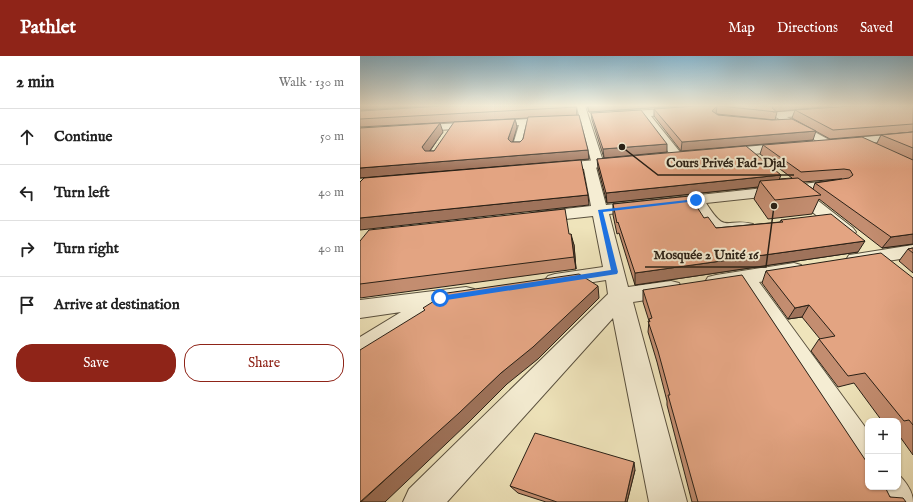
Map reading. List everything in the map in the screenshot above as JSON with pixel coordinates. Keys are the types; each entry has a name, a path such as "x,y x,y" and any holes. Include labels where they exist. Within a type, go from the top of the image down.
{"street":[{"path":"363,136 378,131 438,127"},
{"path":"445,138 452,127"},
{"path":"518,148 524,127"},
{"path":"588,127 600,211 668,502"},
{"path":"660,127 678,157"},
{"path":"798,127 829,144"},
{"path":"708,154 913,136"},
{"path":"860,141 880,151"},
{"path":"747,151 896,271"},
{"path":"663,158 693,155"},
{"path":"543,168 641,160"},
{"path":"522,219 839,184"},
{"path":"696,200 712,225 718,228 728,230 760,226"},
{"path":"806,220 830,218"},
{"path":"838,263 913,252"},
{"path":"539,284 694,285 815,266"},
{"path":"744,277 865,456"},
{"path":"422,502 617,284"},
{"path":"360,309 486,292"},
{"path":"360,351 440,298"},
{"path":"888,490 897,502"}],"building":[{"path":"437,127 422,147 425,151 434,151 451,127 512,127 508,139 511,142 520,142 523,139 526,127 582,127 588,150 360,168 360,128"},
{"path":"596,127 654,127 667,144 603,149"},
{"path":"669,127 808,127 816,131 682,142"},
{"path":"827,127 875,127 833,130"},
{"path":"913,132 913,148 881,135"},
{"path":"862,137 913,160 913,234 891,237 815,183 849,178 853,175 850,170 844,169 801,172 763,145"},
{"path":"746,146 781,175 606,193 597,159"},
{"path":"581,160 588,195 360,218 360,182 364,178"},
{"path":"798,178 821,195 775,200 760,181"},
{"path":"690,196 704,218 708,217 716,228 783,222 781,220 831,214 865,241 635,273 618,222 617,223 613,204"},
{"path":"565,209 569,234 571,234 574,257 360,284 360,241 369,230"},
{"path":"913,248 913,253 908,249"},
{"path":"881,253 913,278 913,425 909,420 904,421 865,373 848,376 819,339 835,336 809,305 795,308 766,271"},
{"path":"579,274 598,286 533,347 501,373 360,502 360,350 425,310 423,308 447,293"},
{"path":"742,275 865,460 865,490 886,490 890,497 903,498 906,502 698,502 668,395 670,395 658,351 648,321 650,322 649,319 652,318 643,290"},
{"path":"535,433 634,462 625,502 557,502 510,486"}],"place":[{"name":"Cours Privés Fad-Djal","path":"622,147"},
{"name":"Mosquée 2 Unité 16","path":"774,206"}],"route":[{"path":"440,298 614,272 600,211 696,200"}]}
